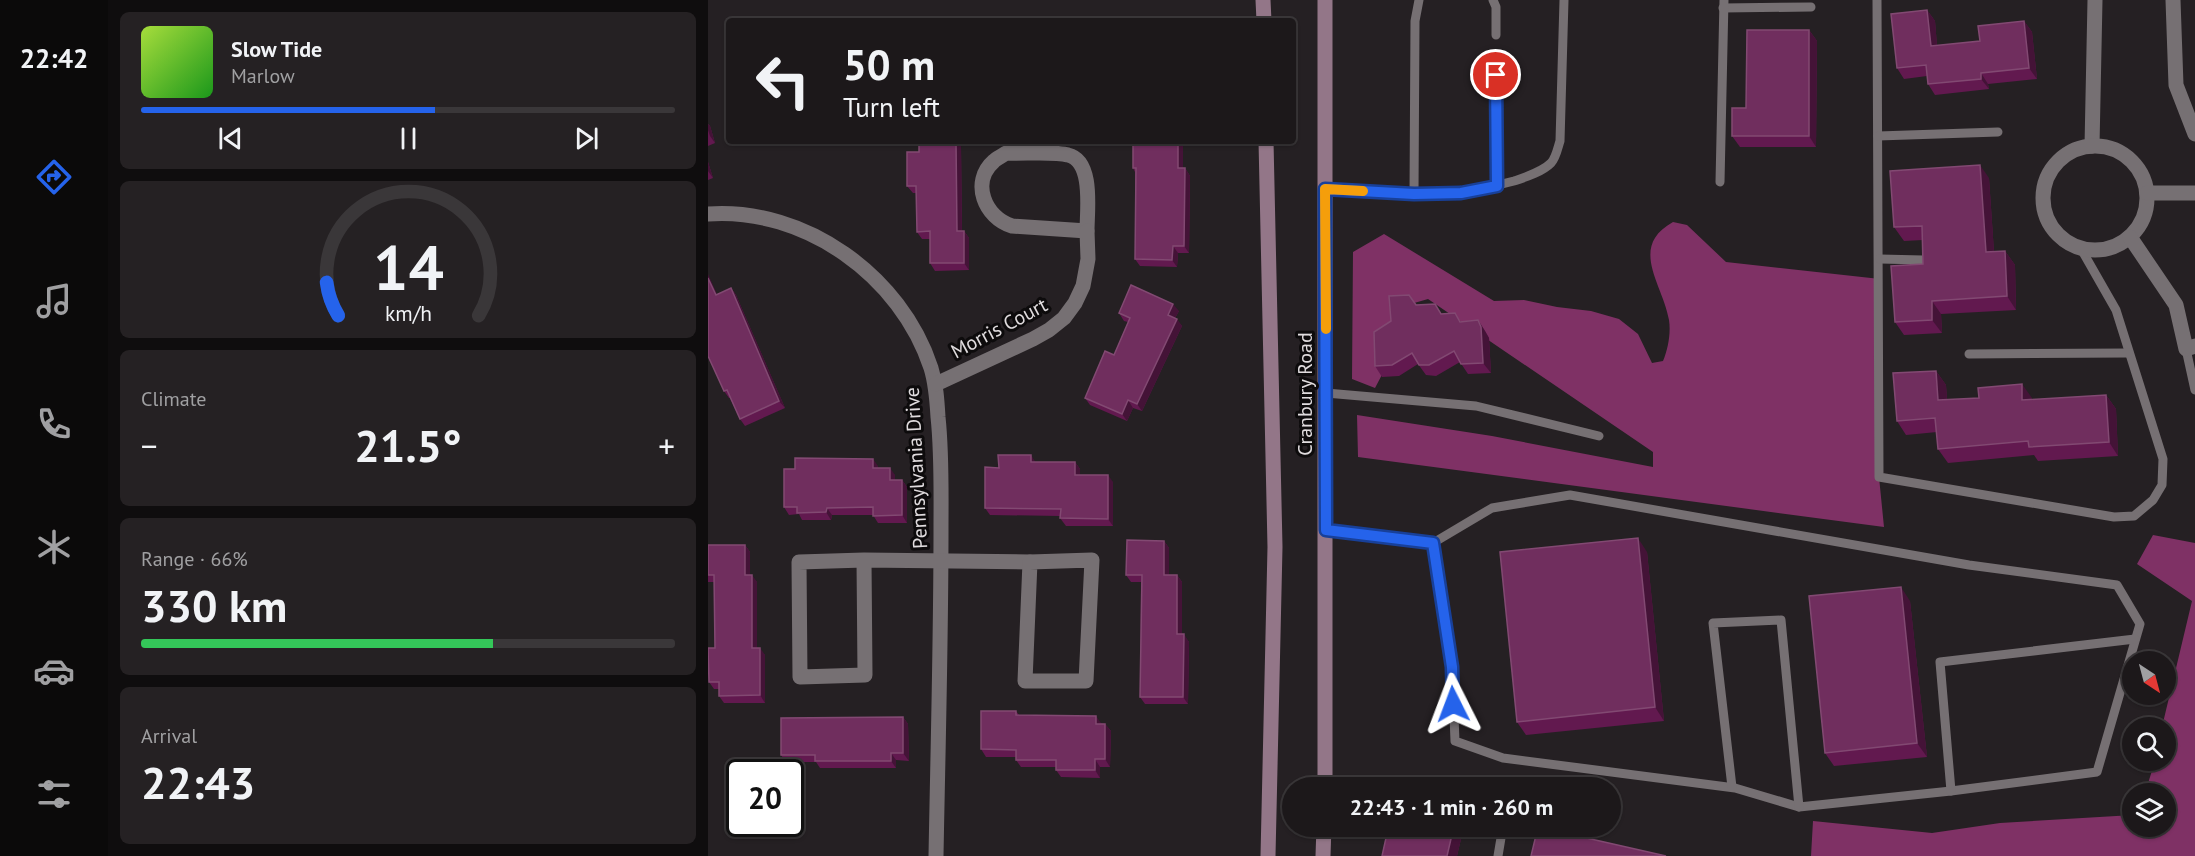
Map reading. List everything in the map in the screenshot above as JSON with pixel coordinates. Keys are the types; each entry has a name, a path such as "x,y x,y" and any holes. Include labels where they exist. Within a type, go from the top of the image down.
{"main road":[{"path":"1263,0 1263,18"},
{"name":"Cranbury Road","path":"1325,0 1325,777"},
{"name":"Cranbury Road","path":"1266,144 1275,547 1268,856"},
{"path":"1323,856 1324,837"}],"street":[{"path":"2092,146 2095,0"},
{"path":"2173,0 2176,85 2195,134"},
{"path":"2092,146 2108,147 2123,153 2135,164 2144,178 2147,194 2146,210 2140,224 2130,237 2115,246 2097,250 2080,247 2064,239 2052,226 2045,210 2044,192 2049,175 2059,160 2074,150 2092,146"},
{"path":"1006,153 1068,154 1077,159 1083,167 1086,180 1087,231 1005,224 992,215 984,202 981,186 984,175 993,162 1006,153"},
{"path":"2147,194 2195,193"},
{"name":"Pennsylvania Drive","path":"708,214 737,215 783,224 827,242 847,255 874,278 897,304 922,345 936,384 942,463 936,856"},
{"name":"Morris Court","path":"936,384 1033,339 1064,318 1075,303 1083,285 1088,259 1087,231"},
{"path":"2130,237 2176,304 2190,347"},
{"path":"864,560 865,675 800,677 799,562 864,560 1030,562 1092,560 1086,681 1026,681 1030,562"}],"lane":[{"path":"1414,194 1415,21 1419,0"},
{"path":"1493,0 1496,7 1496,35"},
{"path":"1325,189 1414,194 1461,193 1527,177 1552,162 1560,141 1564,0"},
{"path":"1877,0 1880,259 1879,477 2114,517 2134,516 2152,500 2162,484 2163,459 2116,310 2080,247"},
{"path":"1720,183 1723,4 1811,7"},
{"path":"1496,75 1497,186"},
{"path":"1878,136 1998,132"},
{"path":"1880,259 1923,260"},
{"path":"2190,347 2195,390"},
{"path":"1969,354 2128,353"},
{"path":"1326,393 1476,406 1599,436"},
{"path":"1326,530 1433,543 1492,508 1570,495 1969,565 2117,585 2140,624 2097,772 1951,791 1799,807 1732,787 1503,758 1455,741 1452,667 1433,543"},
{"path":"1732,787 1713,623 1781,620 1799,807"},
{"path":"1951,791 1940,662 2135,639"},
{"path":"1498,856 1501,837"}],"shaded area":[{"path":"1673,222 1687,225 1726,262 1880,279 1879,477 1884,527 1358,457 1357,415 1492,436 1653,467 1653,452 1428,299 1390,310 1395,350 1375,388 1352,379 1353,252 1384,234 1494,301 1524,300 1591,311 1619,319 1638,334 1652,363 1663,361 1670,330 1666,306 1650,255 1653,243 1660,232"},
{"path":"2153,535 2195,543 2195,856 1811,856 1813,821 1932,833 2000,823 2122,816 2122,837 2176,837 2176,783 2148,783 2152,771 2176,771 2176,717 2164,717 2167,705 2176,705 2176,668 2192,601 2137,564"}],"building":[{"path":"1927,10 1931,46 1980,41 1978,26 2024,21 2029,68 1981,73 1981,79 1928,84 1926,65 1897,68 1891,14"},
{"path":"1747,30 1809,30 1809,136 1732,136 1732,108 1746,108"},
{"path":"919,144 956,144 957,231 964,231 964,263 930,263 930,231 917,232 916,186 907,186 907,152 919,152"},
{"path":"1133,144 1178,144 1178,168 1185,168 1184,246 1173,246 1172,260 1135,259 1136,168 1133,168"},
{"path":"1980,165 1986,252 2005,251 2007,296 1932,301 1932,320 1895,322 1891,266 1923,264 1922,226 1894,227 1890,171"},
{"path":"708,278 716,295 731,288 779,401 740,419 708,356"},
{"path":"1131,285 1173,304 1168,315 1177,319 1137,404 1128,400 1122,414 1085,398 1105,351 1114,355 1130,318 1119,313"},
{"path":"1409,295 1416,305 1435,304 1441,314 1455,313 1460,322 1478,320 1481,327 1483,363 1461,364 1454,351 1429,365 1419,365 1412,353 1392,365 1375,366 1374,332 1391,321 1389,296"},
{"path":"1936,371 1938,400 1979,398 1978,388 2022,384 2022,400 2106,395 2109,442 2029,447 2028,441 1938,449 1935,418 1897,421 1893,373"},
{"path":"998,455 1031,455 1031,462 1075,462 1075,475 1108,475 1108,519 1060,518 1061,509 985,508 985,467 999,468"},
{"path":"795,458 873,459 873,468 890,468 890,480 902,480 902,515 873,516 873,507 827,508 826,512 797,513 797,507 784,507 784,469 795,469"},
{"path":"1638,538 1655,707 1517,722 1500,552"},
{"path":"1127,540 1164,541 1164,575 1177,575 1177,634 1184,634 1183,697 1140,697 1142,575 1126,575"},
{"path":"708,545 745,545 745,575 752,575 752,648 760,648 760,695 719,696 719,682 709,682 708,648 715,648 714,575 708,575"},
{"path":"1901,587 1917,743 1825,753 1809,596"},
{"path":"981,711 1016,711 1016,715 1096,716 1096,724 1105,724 1105,759 1095,759 1095,770 1056,770 1056,760 1016,760 1016,750 981,749"},
{"path":"903,717 903,753 891,753 891,761 815,761 815,755 781,755 781,718"},
{"path":"1386,837 1451,837 1447,856 1382,856"},
{"path":"1536,837 1582,837 1666,856 1531,856"}],"slow traffic":[{"path":"1326,329 1325,189 1363,191"}],"route":[{"path":"1453,704 1452,667 1433,543 1326,530 1325,189 1414,194 1461,193 1497,186 1496,75"}]}
